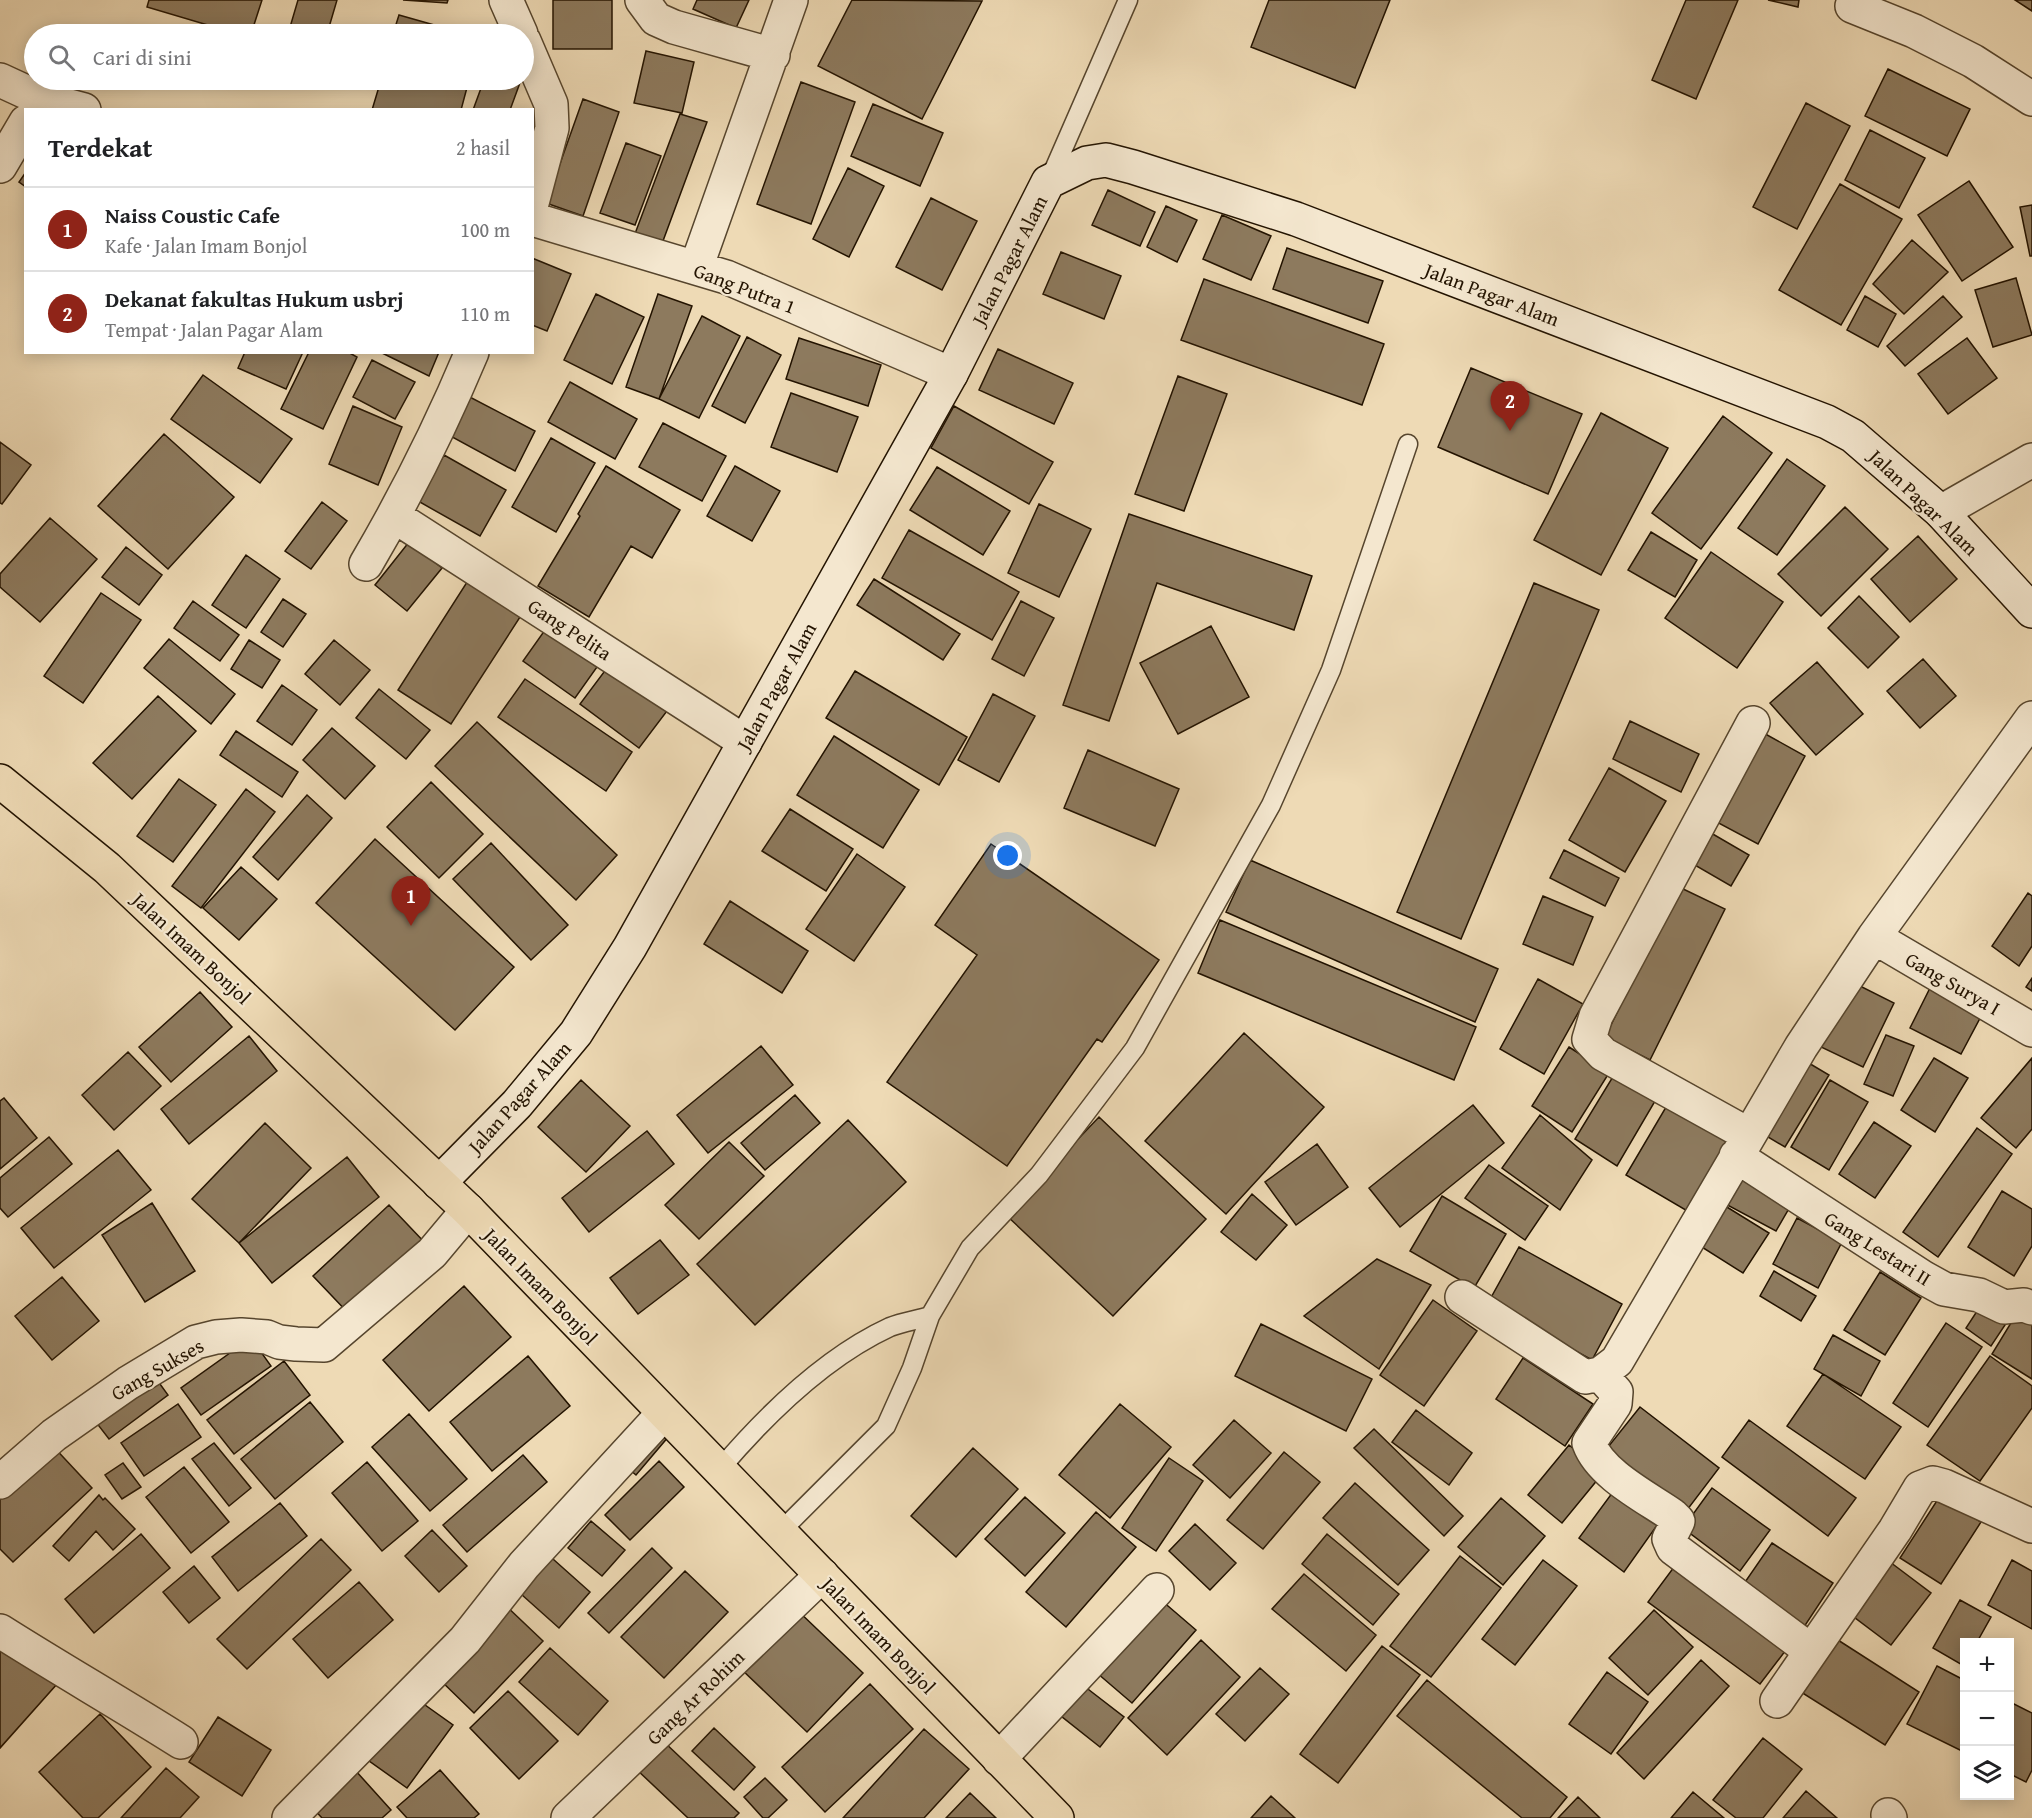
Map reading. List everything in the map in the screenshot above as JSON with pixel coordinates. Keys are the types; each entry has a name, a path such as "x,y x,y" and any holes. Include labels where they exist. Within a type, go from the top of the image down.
{"highway":[{"name":"Jalan Imam Bonjol","path":"0,781 107,868 468,1210 663,1414 720,1469 1057,1818"}],"street":[{"path":"506,0 517,24"},
{"path":"642,0 656,19 674,27 773,55"},
{"path":"696,268 792,0"},
{"path":"1852,6 1914,31 1973,61 2032,99"},
{"path":"534,64 551,104 552,128 534,196"},
{"path":"0,80 30,108"},
{"path":"0,166 24,124"},
{"name":"Jalan Pagar Alam","path":"440,1183 517,1104 576,1033 630,947 951,374 1048,182 1087,164 1106,160 1133,167 1296,219 1827,422 1854,436 1941,512 2032,611"},
{"name":"Gang Putra 1","path":"534,220 726,277 951,374"},
{"path":"366,564 428,450 471,354"},
{"path":"1941,512 2032,460"},
{"name":"Gang Pelita","path":"394,516 745,742"},
{"path":"1462,1297 1585,1377 1600,1374 1617,1361 1801,1047 1874,937 2032,718"},
{"name":"Gang Lestari II","path":"1753,723 1596,1016 1589,1039 1603,1054 1743,1145 1924,1278 1944,1289 1979,1295 2004,1307 2024,1305 2032,1308"},
{"name":"Gang Surya I","path":"1874,937 2032,1030"},
{"name":"Gang Sukses","path":"0,1482 54,1435 128,1383 196,1342 216,1337 241,1335 267,1337 279,1342 324,1345 432,1253 468,1210"},
{"path":"1600,1374 1616,1392 1615,1404 1589,1443 1593,1453 1606,1469 1678,1521 1669,1539 1673,1548 1811,1651"},
{"path":"289,1818 465,1640 524,1566 663,1414"},
{"path":"1777,1701 1895,1530 1920,1488 1933,1482 2032,1526"},
{"name":"Gang Ar Rohim","path":"568,1818 822,1575"},
{"path":"999,1759 1157,1590"},
{"path":"0,1631 181,1742"}],"lane":[{"path":"1048,182 1128,0"},
{"path":"780,1532 886,1426 912,1368 930,1316 970,1248 1040,1175 1135,1048 1271,805 1331,670 1408,444"},
{"path":"720,1469 734,1452 812,1375 849,1350 891,1327 930,1316"}],"building":[{"path":"149,0 262,0 254,24 204,24 147,7"},
{"path":"298,0 337,0 330,24 291,24"},
{"path":"403,0 448,0 447,3"},
{"path":"553,0 612,0 612,49 553,49"},
{"path":"697,0 749,0 736,28 693,9"},
{"path":"852,0 982,1 922,119 818,66"},
{"path":"1269,0 1390,0 1355,88 1251,47"},
{"path":"1686,0 1738,0 1696,99 1652,80"},
{"path":"1768,0 1799,0 1798,7"},
{"path":"2015,0 2032,0 2032,11"},
{"path":"399,15 431,24 396,24"},
{"path":"646,51 694,62 682,113 634,103"},
{"path":"1888,69 1970,109 1947,156 1865,116"},
{"path":"801,82 855,102 811,224 757,204"},
{"path":"378,90 466,90 462,108 373,108"},
{"path":"480,90 517,90 511,108 474,108"},
{"path":"583,99 619,112 583,216 546,203"},
{"path":"1806,103 1850,126 1797,229 1753,207"},
{"path":"873,104 943,133 920,186 851,156"},
{"path":"680,114 707,122 660,249 633,239"},
{"path":"1870,130 1925,158 1899,208 1845,180"},
{"path":"626,143 661,156 635,225 600,213"},
{"path":"848,168 884,186 849,257 813,239"},
{"path":"24,175 24,186 19,182"},
{"path":"1969,181 2013,247 1962,281 1918,215"},
{"path":"1840,184 1902,219 1841,325 1779,290"},
{"path":"1108,190 1155,212 1140,246 1092,225"},
{"path":"931,198 977,221 942,290 896,267"},
{"path":"2032,205 2032,256 2030,256 2020,207"},
{"path":"1166,206 1197,220 1177,262 1147,247"},
{"path":"1222,215 1271,236 1251,280 1203,259"},
{"path":"1912,240 1948,272 1904,314 1873,284"},
{"path":"1287,248 1383,281 1368,323 1273,289"},
{"path":"1061,252 1121,276 1104,319 1043,294"},
{"path":"534,259 571,274 547,331 534,326"},
{"path":"2016,278 2032,335 1993,347 1975,290"},
{"path":"1204,279 1384,344 1362,405 1181,340"},
{"path":"596,294 644,317 612,384 564,360"},
{"path":"658,294 692,306 659,399 626,387"},
{"path":"1865,296 1896,314 1878,347 1847,330"},
{"path":"1943,296 1962,317 1905,366 1887,346"},
{"path":"702,316 740,336 699,418 659,399"},
{"path":"747,337 781,355 745,423 712,406"},
{"path":"799,338 881,365 868,406 786,379"},
{"path":"1967,338 1997,378 1948,414 1918,374"},
{"path":"998,349 1073,383 1054,424 979,390"},
{"path":"244,354 302,354 286,389 238,368"},
{"path":"308,354 352,354 357,357 323,429 281,409"},
{"path":"384,354 438,354 429,376"},
{"path":"372,360 415,382 395,419 353,397"},
{"path":"1471,368 1582,414 1548,494 1438,447"},
{"path":"203,375 292,439 260,483 171,419"},
{"path":"1178,376 1227,394 1184,511 1135,494"},
{"path":"570,382 637,419 615,459 548,422"},
{"path":"791,393 858,417 837,472 771,447"},
{"path":"464,394 535,431 515,471 443,432"},
{"path":"353,406 402,427 378,485 329,464"},
{"path":"954,406 1053,462 1029,504 931,448"},
{"path":"1601,413 1668,448 1601,575 1534,540"},
{"path":"1723,416 1772,453 1701,549 1652,513"},
{"path":"663,423 726,456 702,501 639,467"},
{"path":"164,434 234,497 168,569 98,506"},
{"path":"551,438 595,463 556,532 512,507"},
{"path":"0,442 31,465 2,504 0,503"},
{"path":"444,455 506,490 480,536 418,501"},
{"path":"1787,459 1825,486 1777,555 1738,528"},
{"path":"606,466 680,510 652,558 631,546 589,617 538,586 580,516 578,514"},
{"path":"735,466 780,491 752,541 707,516"},
{"path":"937,467 1010,511 983,555 910,510"},
{"path":"322,502 347,521 311,569 285,551"},
{"path":"1039,504 1091,529 1059,597 1008,573"},
{"path":"1845,507 1888,549 1821,616 1778,574"},
{"path":"1129,514 1312,576 1294,630 1157,583 1109,721 1063,705"},
{"path":"50,518 97,559 40,622 0,587 0,574"},
{"path":"909,530 1019,592 992,640 882,578"},
{"path":"1651,532 1697,560 1675,597 1628,570"},
{"path":"1918,536 1957,579 1910,622 1871,579"},
{"path":"409,542 442,568 407,611 375,585"},
{"path":"126,547 162,575 139,605 102,577"},
{"path":"1711,552 1783,602 1737,668 1665,618"},
{"path":"246,555 280,579 246,628 212,605"},
{"path":"469,579 522,614 451,724 398,690"},
{"path":"874,579 960,634 943,660 857,605"},
{"path":"1534,583 1599,610 1461,939 1397,912"},
{"path":"101,593 141,620 83,703 44,676"},
{"path":"1859,596 1899,637 1868,668 1828,628"},
{"path":"283,599 306,614 283,647 261,632"},
{"path":"193,601 239,635 220,661 174,628"},
{"path":"1021,601 1054,618 1024,676 992,659"},
{"path":"1211,626 1249,697 1178,734 1140,663"},
{"path":"545,630 597,667 575,698 523,661"},
{"path":"169,639 235,694 211,724 144,668"},
{"path":"249,640 280,660 262,688 231,669"},
{"path":"334,640 370,670 340,705 305,674"},
{"path":"1923,659 1956,696 1920,728 1887,691"},
{"path":"1817,662 1863,714 1816,755 1770,703"},
{"path":"610,664 670,707 639,748 580,704"},
{"path":"855,671 967,737 939,785 826,718"},
{"path":"525,679 632,752 606,791 498,717"},
{"path":"282,685 317,710 292,745 257,721"},
{"path":"379,689 430,730 406,759 356,718"},
{"path":"993,694 1035,716 999,782 958,760"},
{"path":"158,696 196,731 132,799 93,763"},
{"path":"1630,721 1699,754 1681,792 1613,759"},
{"path":"477,722 617,855 576,900 435,766"},
{"path":"332,728 375,766 345,799 303,760"},
{"path":"236,731 298,772 282,797 220,755"},
{"path":"1760,731 1805,756 1758,844 1711,819"},
{"path":"834,736 919,790 883,848 797,795"},
{"path":"1088,750 1179,789 1155,846 1064,808"},
{"path":"1609,768 1666,801 1625,872 1569,840"},
{"path":"179,779 216,805 173,862 137,836"},
{"path":"431,782 483,834 439,878 387,827"},
{"path":"246,789 275,812 201,908 172,886"},
{"path":"307,795 332,818 278,880 253,857"},
{"path":"790,809 853,849 826,891 762,851"},
{"path":"1711,833 1749,855 1731,886 1693,864"},
{"path":"375,839 514,967 455,1030 316,903"},
{"path":"491,843 568,925 531,960 453,879"},
{"path":"991,844 1159,960 1102,1042 1097,1039 1007,1166 887,1082 977,955 935,925"},
{"path":"1564,850 1619,878 1605,906 1550,878"},
{"path":"857,854 905,887 854,961 806,929"},
{"path":"1250,860 1498,969 1475,1022 1226,912"},
{"path":"241,867 277,899 239,940 203,908"},
{"path":"1679,887 1725,909 1650,1060 1605,1037"},
{"path":"2028,893 2032,896 2032,946 2019,966 1992,946"},
{"path":"1543,896 1593,917 1573,965 1523,944"},
{"path":"730,901 808,951 782,993 704,944"},
{"path":"1220,920 1476,1027 1454,1080 1198,973"},
{"path":"2032,978 2032,991 2026,987"},
{"path":"1538,979 1583,1004 1544,1074 1500,1049"},
{"path":"1934,980 1986,1007 1961,1054 1910,1028"},
{"path":"1852,982 1894,1003 1863,1067 1821,1047"},
{"path":"200,992 232,1027 171,1082 139,1047"},
{"path":"1244,1033 1324,1107 1226,1214 1145,1141"},
{"path":"1886,1035 1914,1046 1893,1096 1864,1084"},
{"path":"249,1036 277,1071 189,1144 161,1109"},
{"path":"761,1046 793,1085 708,1153 677,1115"},
{"path":"1569,1047 1609,1073 1572,1132 1532,1106"},
{"path":"128,1052 161,1086 114,1130 82,1095"},
{"path":"1934,1058 1968,1078 1935,1132 1901,1110"},
{"path":"2032,1058 2032,1129 2016,1148 1981,1118"},
{"path":"1807,1062 1829,1075 1785,1147 1763,1134"},
{"path":"1617,1070 1658,1096 1617,1166 1575,1139"},
{"path":"581,1080 630,1126 586,1172 538,1127"},
{"path":"1830,1080 1868,1102 1829,1170 1791,1147"},
{"path":"795,1095 820,1123 765,1170 741,1143"},
{"path":"4,1098 37,1138 0,1169 0,1101"},
{"path":"1669,1102 1732,1138 1689,1212 1626,1175"},
{"path":"1473,1105 1504,1143 1400,1227 1369,1188"},
{"path":"1540,1115 1592,1160 1560,1210 1502,1168"},
{"path":"1099,1117 1206,1219 1113,1316 1006,1215"},
{"path":"848,1120 906,1182 755,1325 697,1264"},
{"path":"1874,1122 1911,1146 1875,1198 1839,1174"},
{"path":"265,1123 311,1168 239,1243 192,1199"},
{"path":"1977,1128 2012,1154 1938,1257 1903,1232"},
{"path":"647,1131 674,1164 589,1232 562,1198"},
{"path":"49,1137 72,1164 8,1217 0,1208 0,1178"},
{"path":"729,1142 764,1176 699,1239 665,1205"},
{"path":"1317,1144 1348,1187 1296,1225 1265,1182"},
{"path":"118,1150 151,1190 54,1268 21,1228"},
{"path":"347,1157 379,1197 272,1283 239,1243"},
{"path":"1489,1165 1548,1206 1525,1240 1465,1198"},
{"path":"1733,1173 1791,1205 1776,1231 1718,1200"},
{"path":"2002,1191 2032,1209 2032,1246 2014,1276 1968,1247"},
{"path":"1252,1194 1287,1225 1256,1260 1221,1232"},
{"path":"1442,1196 1506,1234 1474,1288 1410,1251"},
{"path":"152,1203 195,1271 145,1302 102,1235"},
{"path":"1722,1204 1769,1233 1743,1273 1697,1244"},
{"path":"389,1205 427,1245 351,1316 313,1276"},
{"path":"1797,1218 1842,1242 1818,1288 1773,1264"},
{"path":"660,1240 689,1275 638,1314 610,1278"},
{"path":"1519,1247 1622,1304 1592,1360 1488,1303"},
{"path":"1377,1259 1431,1285 1379,1369 1304,1316"},
{"path":"1774,1271 1816,1296 1801,1321 1760,1296"},
{"path":"1880,1272 1921,1298 1885,1355 1844,1330"},
{"path":"62,1277 99,1321 52,1360 15,1316"},
{"path":"464,1286 511,1337 429,1411 383,1360"},
{"path":"1433,1300 1477,1331 1424,1406 1380,1375"},
{"path":"1981,1305 2007,1322 1991,1346 1966,1328"},
{"path":"2017,1313 2032,1322 2032,1379 1992,1354"},
{"path":"1946,1323 1982,1347 1928,1427 1893,1403"},
{"path":"1261,1324 1372,1379 1346,1431 1235,1376"},
{"path":"1833,1335 1880,1361 1861,1396 1814,1369"},
{"path":"251,1338 271,1366 201,1415 181,1388"},
{"path":"528,1356 570,1406 492,1471 450,1422"},
{"path":"1990,1356 2032,1386 2032,1408 1980,1481 1927,1445"},
{"path":"1523,1358 1593,1404 1565,1446 1496,1399"},
{"path":"284,1361 310,1395 234,1454 207,1420"},
{"path":"152,1373 168,1395 109,1439 92,1417"},
{"path":"1823,1374 1901,1427 1865,1479 1787,1426"},
{"path":"310,1402 343,1442 275,1499 241,1459"},
{"path":"178,1404 201,1437 144,1476 121,1443"},
{"path":"1120,1404 1171,1447 1110,1518 1059,1475"},
{"path":"1640,1407 1719,1468 1684,1514 1604,1452"},
{"path":"1416,1410 1472,1453 1449,1485 1392,1442"},
{"path":"409,1414 467,1479 430,1511 372,1447"},
{"path":"1234,1420 1271,1453 1230,1498 1193,1465"},
{"path":"1749,1420 1856,1498 1828,1536 1722,1457"},
{"path":"655,1425 669,1436 636,1475 623,1464"},
{"path":"1374,1429 1463,1516 1444,1536 1354,1448"},
{"path":"50,1443 92,1488 13,1562 0,1549 0,1490"},
{"path":"214,1443 251,1488 229,1506 192,1459"},
{"path":"1569,1445 1603,1473 1562,1523 1528,1495"},
{"path":"973,1448 1018,1489 956,1557 911,1516"},
{"path":"1284,1452 1320,1482 1263,1549 1227,1520"},
{"path":"523,1455 547,1482 467,1552 443,1525"},
{"path":"1169,1458 1203,1481 1156,1551 1122,1528"},
{"path":"659,1461 684,1487 630,1540 605,1515"},
{"path":"367,1462 418,1521 382,1551 332,1493"},
{"path":"123,1463 141,1487 122,1499 105,1475"},
{"path":"184,1467 229,1522 191,1553 146,1497"},
{"path":"1621,1481 1665,1514 1624,1572 1579,1538"},
{"path":"1355,1483 1429,1550 1398,1585 1323,1518"},
{"path":"1712,1488 1770,1530 1740,1571 1683,1528"},
{"path":"99,1495 103,1500 105,1498 135,1529 113,1550 96,1531 69,1561 53,1546"},
{"path":"1940,1496 1981,1522 1941,1584 1900,1558"},
{"path":"1025,1497 1065,1533 1025,1576 985,1539"},
{"path":"1501,1498 1545,1536 1503,1585 1458,1547"},
{"path":"280,1503 307,1536 238,1591 212,1557"},
{"path":"1096,1512 1136,1547 1066,1627 1026,1592"},
{"path":"591,1521 625,1550 602,1576 568,1548"},
{"path":"1195,1524 1236,1563 1210,1590 1169,1551"},
{"path":"432,1530 467,1566 439,1592 405,1556"},
{"path":"141,1534 170,1568 94,1633 65,1599"},
{"path":"1327,1534 1399,1594 1373,1625 1302,1564"},
{"path":"321,1539 351,1570 247,1669 217,1639"},
{"path":"1772,1543 1833,1583 1804,1627 1743,1585"},
{"path":"652,1548 672,1568 609,1633 588,1613"},
{"path":"544,1551 590,1592 559,1628 512,1586"},
{"path":"1460,1556 1501,1588 1431,1677 1390,1646"},
{"path":"1886,1559 1931,1593 1891,1645 1846,1611"},
{"path":"1543,1560 1577,1586 1515,1665 1482,1639"},
{"path":"2012,1560 2032,1571 2032,1629 1988,1605"},
{"path":"1677,1563 1789,1646 1760,1684 1648,1602"},
{"path":"194,1566 220,1598 189,1623 163,1592"},
{"path":"685,1571 728,1612 664,1678 621,1637"},
{"path":"1304,1574 1376,1635 1346,1671 1272,1609"},
{"path":"359,1582 393,1620 328,1678 293,1639"},
{"path":"1161,1600 1196,1630 1132,1703 1097,1673"},
{"path":"1960,1600 1991,1617 1979,1638 1960,1638 1960,1664 1933,1648"},
{"path":"503,1603 543,1641 474,1713 435,1675"},
{"path":"795,1608 863,1673 807,1732 739,1667"},
{"path":"1654,1610 1693,1647 1648,1695 1609,1658"},
{"path":"1827,1633 1919,1692 1885,1745 1793,1687"},
{"path":"0,1634 57,1684 0,1748"},
{"path":"1201,1640 1240,1677 1167,1755 1128,1718"},
{"path":"1382,1646 1420,1675 1338,1783 1300,1754"},
{"path":"550,1648 608,1701 578,1735 519,1682"},
{"path":"1701,1660 1729,1686 1644,1779 1617,1753"},
{"path":"1937,1666 1960,1678 1960,1750 1907,1724"},
{"path":"1260,1668 1289,1694 1245,1741 1216,1714"},
{"path":"1607,1672 1648,1702 1611,1754 1569,1724"},
{"path":"1427,1680 1567,1797 1550,1818 1522,1818 1397,1716"},
{"path":"870,1684 913,1729 825,1812 782,1767"},
{"path":"1084,1686 1124,1717 1100,1747 1061,1716"},
{"path":"508,1691 558,1741 519,1779 470,1728"},
{"path":"411,1695 453,1725 407,1788 365,1758"},
{"path":"2014,1704 2032,1713 2032,1770 2026,1782 2014,1776"},
{"path":"100,1714 151,1767 98,1818 83,1818 39,1772"},
{"path":"218,1717 271,1750 242,1796 189,1762"},
{"path":"714,1728 755,1767 734,1790 692,1751"},
{"path":"924,1729 969,1769 924,1818 843,1818"},
{"path":"1763,1738 1802,1769 1763,1818 1736,1818 1713,1800"},
{"path":"662,1740 739,1813 734,1818 688,1818 635,1768"},
{"path":"166,1768 199,1797 180,1818 121,1818"},
{"path":"355,1770 391,1810 382,1818 322,1818 312,1807"},
{"path":"440,1770 479,1814 474,1818 407,1818 397,1807"},
{"path":"765,1778 787,1800 768,1818 763,1818 744,1797"},
{"path":"1806,1791 1837,1818 1783,1818"},
{"path":"1693,1792 1724,1818 1671,1818"},
{"path":"970,1793 996,1818 946,1818"},
{"path":"1271,1796 1295,1818 1251,1818"},
{"path":"1578,1797 1600,1818 1558,1818"}],"place":[{"name":"Dekanat fakultas Hukum usbrj","path":"1510,431"},
{"name":"Naiss Coustic Cafe","path":"411,926"}]}
